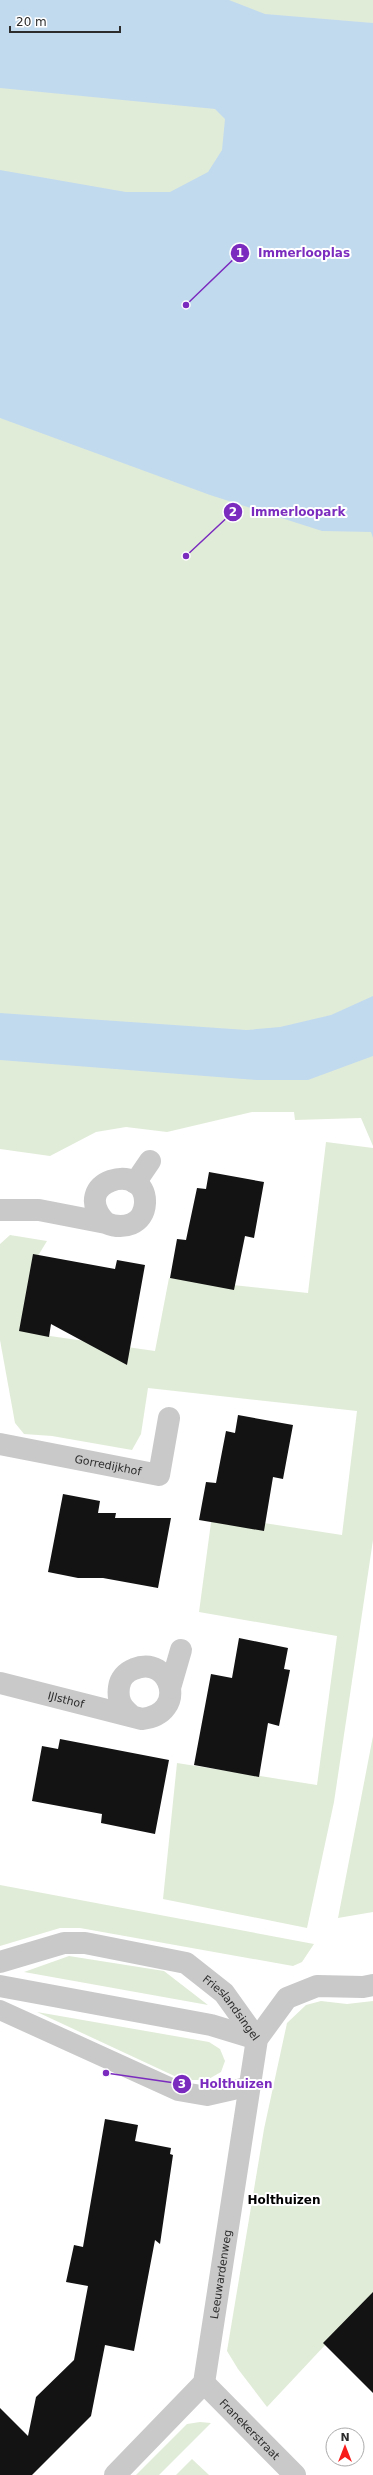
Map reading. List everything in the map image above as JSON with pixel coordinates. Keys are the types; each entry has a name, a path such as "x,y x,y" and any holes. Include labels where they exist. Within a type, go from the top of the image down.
{"street":[{"path":"135,1183 150,1161"},
{"path":"0,1210 39,1210 106,1223 116,1227 125,1227 136,1221 142,1213 145,1203 142,1192 135,1183 125,1178 113,1178 103,1184 97,1194 95,1205 99,1215 106,1223"},
{"name":"Gorredijkhof","path":"0,1444 159,1475 169,1418"},
{"name":"IJlsthof","path":"0,1683 142,1719 161,1714 167,1706 170,1688 182,1650"},
{"path":"132,1716 122,1708 118,1695 120,1682 128,1672 141,1667 154,1668 165,1676 170,1688"},
{"name":"Frieslandsingel","path":"0,1962 64,1943 85,1944 186,1963 224,1992 257,2039"},
{"path":"257,2039 287,1998 317,1986 363,1987 373,1985"},
{"name":"Frieslandsingel","path":"0,1986 211,2025 257,2039"},
{"name":"Leeuwardenweg","path":"204,2383 252,2086 257,2039"},
{"path":"115,2475 204,2383"},
{"name":"Franekerstraat","path":"204,2383 295,2475"}],"lane":[{"path":"0,2010 178,2091 207,2096 252,2086"}],"green space":[{"path":"0,0 373,0 373,1146 361,1118 295,1120 294,1112 252,1112 167,1132 126,1127 96,1132 50,1156 0,1149"},
{"path":"326,1142 373,1148 373,1540 334,1802 307,1928 163,1899 177,1763 317,1785 337,1636 199,1612 212,1515 342,1535 357,1411 148,1388 141,1434 132,1450 52,1436 24,1434 15,1423 0,1340 0,1244 10,1235 47,1241 33,1264 43,1335 155,1351 169,1278 308,1293"},
{"path":"373,1736 373,1912 338,1918"},
{"path":"0,1885 314,1944 302,1962 293,1966 80,1928 60,1928 0,1946"},
{"path":"69,1956 164,1971 208,2005 24,1972"},
{"path":"321,2001 347,2004 373,2001 373,2294 267,2407 238,2369 227,2351 264,2129 287,2023 306,2005"},
{"path":"37,2012 209,2042 220,2049 225,2061 221,2072 207,2080 183,2080"},
{"path":"200,2422 211,2423 159,2475 136,2475 187,2424"},
{"path":"192,2459 209,2475 176,2475"}],"water":[{"path":"0,0 229,0 265,14 373,23 373,538 371,532 322,531 210,495 0,418 0,170 126,192 170,192 208,172 222,150 225,119 215,109 0,88"},
{"path":"373,996 373,1056 308,1080 256,1080 0,1060 0,1013 247,1030 280,1027 331,1015"}],"building":[{"path":"209,1172 264,1182 254,1238 245,1236 234,1290 170,1278 177,1239 186,1240 197,1188 206,1189"},
{"path":"33,1254 115,1269 117,1260 145,1265 127,1365 51,1324 49,1337 19,1331"},
{"path":"238,1415 293,1425 283,1479 273,1477 264,1531 199,1520 206,1482 216,1483 226,1431 235,1433"},
{"path":"63,1494 100,1501 98,1513 116,1513 115,1518 171,1518 158,1588 103,1578 78,1578 48,1572"},
{"path":"239,1638 288,1648 284,1669 290,1670 279,1726 268,1723 259,1777 194,1765 211,1674 232,1678"},
{"path":"60,1739 169,1760 155,1834 101,1823 102,1814 32,1801 42,1746 58,1749"},
{"path":"105,2119 138,2125 135,2141 171,2148 170,2154 173,2155 160,2244 155,2240 134,2351 105,2345 91,2416 32,2475 0,2475 0,2408 28,2436 36,2397 74,2360 88,2286 66,2282 74,2245 83,2247"},
{"path":"373,2292 373,2393 323,2343"}],"place":[{"name":"Immerlooplas","path":"186,305"},
{"name":"Immerloopark","path":"186,556"},
{"name":"Holthuizen","path":"106,2073"}],"district":[{"name":"Holthuizen","path":"284,2200"}]}
